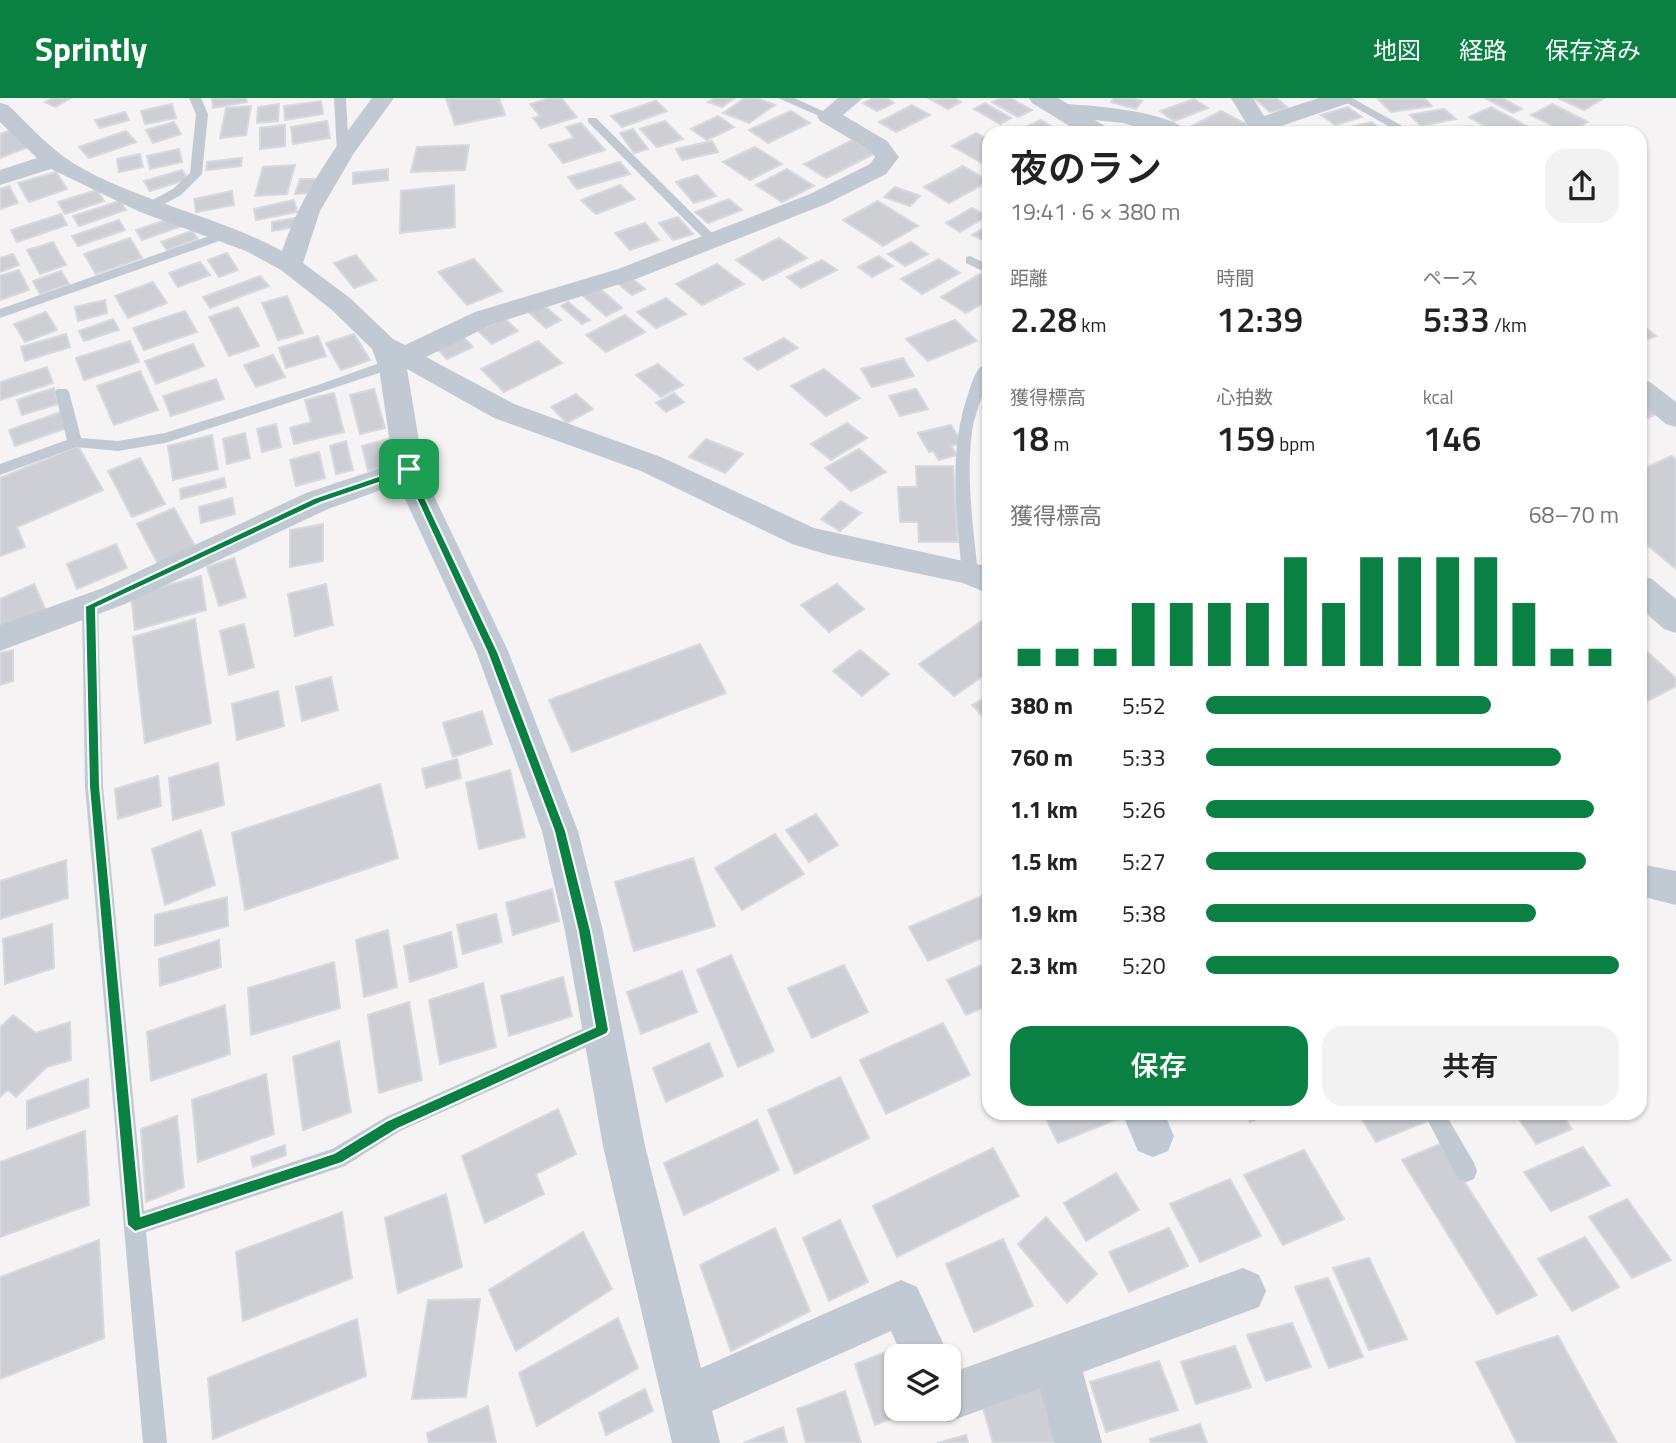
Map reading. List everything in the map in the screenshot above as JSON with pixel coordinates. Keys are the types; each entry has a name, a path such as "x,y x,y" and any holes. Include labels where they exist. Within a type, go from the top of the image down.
{"street":[{"path":"290,265 308,211 343,152 383,98"},
{"path":"394,355 484,318 627,274 713,241 818,199 884,164 887,157 879,146 828,116 852,98"},
{"path":"1041,98 1088,126"},
{"path":"1242,98 1259,126"},
{"path":"1271,126 1342,98"},
{"path":"0,110 53,160 149,207 255,246 290,265 341,304 394,355 504,411 650,464 803,536 979,577"},
{"path":"1065,111 1099,111 1162,126"},
{"path":"0,178 53,160"},
{"path":"394,355 410,477 492,652 560,831 584,931 624,1146 696,1443"},
{"path":"1647,394 1676,417"},
{"path":"0,638 90,606 317,501 409,469"},
{"path":"1647,594 1676,619"},
{"path":"1647,882 1676,888"},
{"path":"961,1393 1243,1291"},
{"path":"686,1399 901,1303 920,1344"},
{"path":"1056,1360 1079,1443"}],"lane":[{"path":"149,207 177,192 196,174 202,114 195,98"},
{"path":"340,98 343,152"},
{"path":"784,98 828,116"},
{"path":"1342,98 1396,126"},
{"path":"592,120 713,241"},
{"path":"0,314 225,235"},
{"path":"970,260 982,266"},
{"path":"0,470 75,442 94,447 150,441 351,380 394,355"},
{"path":"979,577 963,502 964,439 973,397 982,374"},
{"path":"62,392 75,442"},
{"path":"90,606 94,786 155,1443"},
{"path":"135,1225 337,1158 393,1124 602,1030"},
{"path":"1438,1120 1466,1171"}],"building":[{"path":"53,98 71,98 55,107 45,102"},
{"path":"212,98 246,98 247,102 213,108"},
{"path":"446,98 499,98 505,115 455,125"},
{"path":"561,98 577,117 541,128 533,118 540,116 530,104"},
{"path":"714,98 735,98 722,107 708,102"},
{"path":"745,98 757,98 775,105 749,123 723,113"},
{"path":"874,98 886,98 894,103 877,111 863,103"},
{"path":"954,98 961,102 948,109 930,99"},
{"path":"1010,98 1032,110 1018,117 992,102"},
{"path":"1114,98 1142,101 1136,109 1111,102"},
{"path":"1254,98 1276,98 1288,108 1270,112"},
{"path":"1424,98 1432,106 1391,112 1378,99"},
{"path":"1485,98 1502,98 1522,109 1513,113"},
{"path":"1558,98 1604,98 1584,110"},
{"path":"1194,99 1208,108 1174,121 1160,111"},
{"path":"321,101 323,114 285,120 284,106"},
{"path":"656,101 667,111 622,127 611,116"},
{"path":"985,103 1011,118 1000,124 974,109"},
{"path":"172,104 176,118 145,124 141,111"},
{"path":"279,104 278,121 257,123 258,107"},
{"path":"1552,104 1588,122 1580,126 1552,126 1531,115"},
{"path":"912,105 930,115 896,132 879,122"},
{"path":"251,106 246,135 220,138 226,108"},
{"path":"1348,107 1362,117 1335,125 1321,115"},
{"path":"1491,107 1527,126 1485,126 1469,117"},
{"path":"1444,109 1456,119 1421,126 1410,115"},
{"path":"791,111 810,123 768,143 749,130"},
{"path":"1221,111 1248,125 1246,126 1192,126"},
{"path":"125,112 129,120 100,128 95,120"},
{"path":"718,116 734,127 707,140 691,129"},
{"path":"1041,120 1051,126 1028,126"},
{"path":"327,121 330,138 293,144 291,127"},
{"path":"665,121 683,139 657,147 640,129"},
{"path":"174,122 181,134 153,143 146,130"},
{"path":"1372,122 1376,126 1355,126"},
{"path":"581,123 605,150 563,163 549,145 574,138 566,127"},
{"path":"285,125 285,146 260,149 260,128"},
{"path":"13,129 31,146 0,158 0,134"},
{"path":"633,129 648,149 634,153 620,133"},
{"path":"126,131 136,142 89,158 79,147"},
{"path":"976,133 982,136 982,163 952,146"},
{"path":"853,140 876,153 826,178 804,164"},
{"path":"712,141 718,152 682,160 676,149"},
{"path":"469,145 465,170 411,172 417,147"},
{"path":"755,147 782,164 750,180 723,162"},
{"path":"179,149 182,162 150,169 147,156"},
{"path":"140,154 143,167 119,172 117,159"},
{"path":"242,158 241,166 206,170 207,162"},
{"path":"620,162 630,174 577,189 568,177"},
{"path":"295,165 287,194 255,196 263,167"},
{"path":"963,166 982,177 982,185 949,203 924,187"},
{"path":"388,169 388,180 353,184 353,173"},
{"path":"787,169 814,186 782,202 756,185"},
{"path":"182,170 188,179 150,191 144,181"},
{"path":"56,172 67,189 29,202 18,183"},
{"path":"697,175 716,196 694,203 676,182"},
{"path":"300,179 318,179 313,193 295,194"},
{"path":"454,185 455,227 400,233 401,191"},
{"path":"620,185 635,199 596,214 581,200"},
{"path":"9,186 18,203 0,209 0,189"},
{"path":"895,187 920,196 910,206 884,197"},
{"path":"97,190 104,201 65,214 58,202"},
{"path":"232,191 234,205 196,212 194,199"},
{"path":"729,199 742,210 708,223 695,212"},
{"path":"294,200 297,212 256,220 254,209"},
{"path":"120,201 126,210 79,226 73,216"},
{"path":"878,201 918,226 883,246 843,220"},
{"path":"972,208 982,213 982,219 960,232 946,223"},
{"path":"61,214 67,225 17,242 11,230"},
{"path":"175,217 182,226 142,240 136,230"},
{"path":"678,217 693,234 673,240 659,223"},
{"path":"295,218 295,227 272,231 272,222"},
{"path":"119,220 125,230 78,246 72,236"},
{"path":"645,223 659,240 630,250 615,233"},
{"path":"982,229 982,240 972,235"},
{"path":"192,231 198,239 167,250 161,242"},
{"path":"130,238 142,258 96,274 84,254"},
{"path":"779,238 807,258 763,280 736,260"},
{"path":"53,242 66,265 40,274 27,250"},
{"path":"911,242 928,254 905,266 888,254"},
{"path":"227,253 238,270 219,277 208,260"},
{"path":"13,254 19,265 0,272 0,258"},
{"path":"356,255 376,280 354,288 334,263"},
{"path":"879,256 893,266 872,277 858,267"},
{"path":"474,259 502,291 467,305 438,272"},
{"path":"939,259 960,273 922,294 901,279"},
{"path":"822,260 837,270 801,288 787,277"},
{"path":"200,262 210,275 178,287 169,273"},
{"path":"717,264 744,284 702,305 676,284"},
{"path":"19,270 29,290 0,300 0,276"},
{"path":"61,271 69,284 40,294 33,281"},
{"path":"980,274 982,275 982,304 966,313 941,297"},
{"path":"628,275 645,289 632,295 615,281"},
{"path":"260,276 269,286 210,308 203,297"},
{"path":"153,282 167,303 128,318 115,296"},
{"path":"598,287 622,308 606,316 582,295"},
{"path":"287,296 303,333 278,340 262,303"},
{"path":"666,298 686,314 656,328 637,312"},
{"path":"105,300 107,313 78,321 75,307"},
{"path":"568,302 590,320 582,324 561,306"},
{"path":"541,303 561,320 546,328 526,310"},
{"path":"238,307 259,346 229,356 209,317"},
{"path":"185,311 197,332 144,350 133,328"},
{"path":"46,312 57,330 25,342 14,324"},
{"path":"625,315 645,332 606,352 586,335"},
{"path":"504,318 518,331 492,344 478,331"},
{"path":"113,319 119,330 84,341 79,331"},
{"path":"955,320 977,341 928,361 906,339"},
{"path":"1647,329 1656,336 1647,339"},
{"path":"66,334 70,347 25,361 21,347"},
{"path":"354,334 370,360 341,370 326,343"},
{"path":"318,336 326,356 286,368 279,348"},
{"path":"463,337 473,347 447,359 437,349"},
{"path":"784,338 798,348 758,370 744,359"},
{"path":"130,341 139,362 84,380 76,358"},
{"path":"538,341 562,363 504,392 481,369"},
{"path":"193,344 204,366 156,384 145,361"},
{"path":"273,355 285,377 256,387 244,365"},
{"path":"903,358 914,376 872,387 861,369"},
{"path":"658,364 683,385 661,397 636,375"},
{"path":"47,367 53,383 0,400 0,382"},
{"path":"824,369 860,398 826,416 791,386"},
{"path":"140,371 158,410 114,425 97,386"},
{"path":"216,379 224,399 171,416 163,396"},
{"path":"54,388 58,404 22,415 17,400"},
{"path":"374,389 385,428 360,434 350,395"},
{"path":"916,389 928,409 900,416 889,396"},
{"path":"334,393 344,432 294,444 290,428 311,422 305,400"},
{"path":"674,393 684,402 666,412 656,403"},
{"path":"576,394 593,409 567,423 551,407"},
{"path":"1647,406 1657,414 1647,418"},
{"path":"61,412 67,428 15,446 9,430"},
{"path":"847,423 867,438 831,460 811,444"},
{"path":"276,424 281,447 262,452 257,429"},
{"path":"951,425 962,443 951,446 957,455 939,460 933,451 929,452 918,433"},
{"path":"245,433 250,458 227,464 223,439"},
{"path":"212,435 218,469 173,480 168,446"},
{"path":"388,439 395,464 368,471 362,446"},
{"path":"706,439 743,454 725,473 689,457"},
{"path":"346,441 353,470 336,474 330,446"},
{"path":"78,446 103,490 17,527 25,547 0,556 0,478"},
{"path":"859,449 886,472 851,491 825,468"},
{"path":"319,452 325,478 296,486 290,460"},
{"path":"1672,456 1676,460 1676,569 1647,545 1647,467"},
{"path":"140,458 165,504 132,517 108,471"},
{"path":"916,466 953,466 958,542 919,542 918,522 900,522 898,487 917,487"},
{"path":"224,478 226,487 181,499 180,489"},
{"path":"232,498 235,514 201,523 199,507"},
{"path":"841,501 861,513 840,531 821,519"},
{"path":"174,508 196,548 158,564 137,524"},
{"path":"323,524 323,561 290,567 290,530"},
{"path":"116,544 127,568 77,589 67,564"},
{"path":"234,558 246,597 219,606 207,567"},
{"path":"201,576 206,610 135,630 131,595"},
{"path":"34,584 47,613 0,633 0,599"},
{"path":"326,584 333,625 295,636 288,594"},
{"path":"837,584 864,609 829,632 801,605"},
{"path":"195,619 211,723 145,743 133,637"},
{"path":"982,621 982,677 954,696 919,664"},
{"path":"244,624 254,667 229,675 220,631"},
{"path":"700,644 726,693 572,752 549,700"},
{"path":"13,650 13,681 0,685 0,653"},
{"path":"860,650 889,674 862,696 833,671"},
{"path":"1647,651 1676,678 1676,686 1647,701"},
{"path":"331,677 338,710 302,721 296,687"},
{"path":"278,691 284,726 237,740 232,704"},
{"path":"982,700 982,716 972,705"},
{"path":"482,711 492,744 453,757 443,723"},
{"path":"457,759 461,778 426,788 422,769"},
{"path":"218,763 224,805 173,820 169,778"},
{"path":"510,770 525,837 479,849 466,783"},
{"path":"158,776 161,806 118,819 115,789"},
{"path":"380,784 398,858 245,910 232,833"},
{"path":"816,814 838,845 809,862 786,830"},
{"path":"201,830 215,885 165,905 152,849"},
{"path":"775,834 804,874 742,910 715,868"},
{"path":"693,858 715,926 634,951 615,882"},
{"path":"66,860 68,898 0,919 0,881"},
{"path":"552,889 559,921 513,935 506,903"},
{"path":"982,896 982,938 928,961 909,927"},
{"path":"227,897 228,926 155,946 155,915"},
{"path":"496,914 502,942 463,954 457,925"},
{"path":"52,924 54,968 5,984 3,939"},
{"path":"388,930 397,987 364,997 356,940"},
{"path":"451,932 457,967 410,982 404,946"},
{"path":"219,940 221,967 160,986 159,959"},
{"path":"731,955 774,1051 738,1067 697,970"},
{"path":"334,962 340,1008 251,1035 248,988"},
{"path":"844,965 868,1012 812,1038 788,988"},
{"path":"982,965 982,1008 966,1015 947,980"},
{"path":"682,971 697,1012 641,1034 627,992"},
{"path":"563,977 572,1016 509,1036 501,996"},
{"path":"483,983 496,1047 440,1064 429,1000"},
{"path":"409,1002 422,1080 379,1093 368,1015"},
{"path":"225,1005 230,1054 151,1081 147,1032"},
{"path":"13,1015 36,1033 70,1022 71,1060 47,1067 16,1097 8,1090 0,1097 0,1028"},
{"path":"943,1023 970,1075 886,1114 860,1060"},
{"path":"339,1041 351,1112 303,1130 293,1057"},
{"path":"709,1043 723,1076 666,1102 653,1068"},
{"path":"266,1074 274,1134 198,1162 192,1100"},
{"path":"840,1077 869,1138 795,1174 768,1110"},
{"path":"88,1079 89,1107 27,1129 27,1101"},
{"path":"558,1109 576,1154 536,1174 544,1194 485,1223 462,1156"},
{"path":"177,1116 184,1187 146,1202 141,1129"},
{"path":"757,1120 779,1170 684,1215 664,1163"},
{"path":"1046,1120 1115,1120 1058,1143"},
{"path":"1362,1120 1430,1120 1376,1142"},
{"path":"1520,1120 1566,1120 1572,1129 1536,1144"},
{"path":"85,1131 89,1205 0,1237 0,1162"},
{"path":"1440,1144 1537,1295 1497,1314 1402,1160"},
{"path":"285,1145 286,1155 253,1167 251,1157"},
{"path":"1583,1147 1610,1185 1551,1211 1524,1172"},
{"path":"993,1148 1019,1196 897,1257 873,1206"},
{"path":"1304,1150 1344,1219 1283,1245 1244,1175"},
{"path":"1116,1173 1139,1210 1086,1241 1064,1203"},
{"path":"1230,1179 1261,1236 1200,1262 1170,1204"},
{"path":"446,1194 462,1267 398,1293 385,1218"},
{"path":"1627,1199 1671,1260 1632,1278 1589,1217"},
{"path":"342,1212 352,1278 243,1321 236,1252"},
{"path":"1046,1217 1097,1274 1067,1303 1018,1244"},
{"path":"840,1220 868,1282 829,1301 803,1238"},
{"path":"775,1228 810,1311 731,1351 700,1265"},
{"path":"1169,1228 1188,1266 1129,1292 1109,1252"},
{"path":"583,1232 612,1289 516,1351 489,1290"},
{"path":"1585,1237 1619,1287 1572,1311 1538,1259"},
{"path":"1003,1239 1033,1306 974,1332 946,1264"},
{"path":"99,1240 104,1338 0,1379 0,1277"},
{"path":"1369,1258 1407,1339 1369,1350 1333,1268"},
{"path":"1328,1278 1363,1357 1329,1368 1295,1287"},
{"path":"480,1299 466,1397 412,1399 428,1300"},
{"path":"618,1318 638,1368 537,1426 519,1373"},
{"path":"357,1319 366,1376 213,1439 208,1378"},
{"path":"1292,1323 1311,1367 1266,1381 1247,1335"},
{"path":"1558,1336 1617,1443 1517,1443 1476,1362"},
{"path":"1235,1346 1251,1387 1196,1404 1181,1362"},
{"path":"884,1353 886,1421 875,1425 855,1364"},
{"path":"1159,1361 1178,1410 1106,1432 1090,1382"},
{"path":"1045,1385 1064,1443 993,1443 982,1404"},
{"path":"645,1389 653,1411 606,1435 599,1413"},
{"path":"845,1391 861,1443 806,1443 797,1409"},
{"path":"488,1406 496,1443 429,1443 427,1433"},
{"path":"1200,1424 1207,1443 1151,1443 1150,1439"},
{"path":"783,1427 787,1443 743,1443"},
{"path":"966,1435 968,1443 937,1443"}],"route":[{"path":"409,469 410,477 492,652 560,831 584,931 602,1030 393,1124 337,1158 135,1225 94,786 90,606 317,501 409,469"}]}
